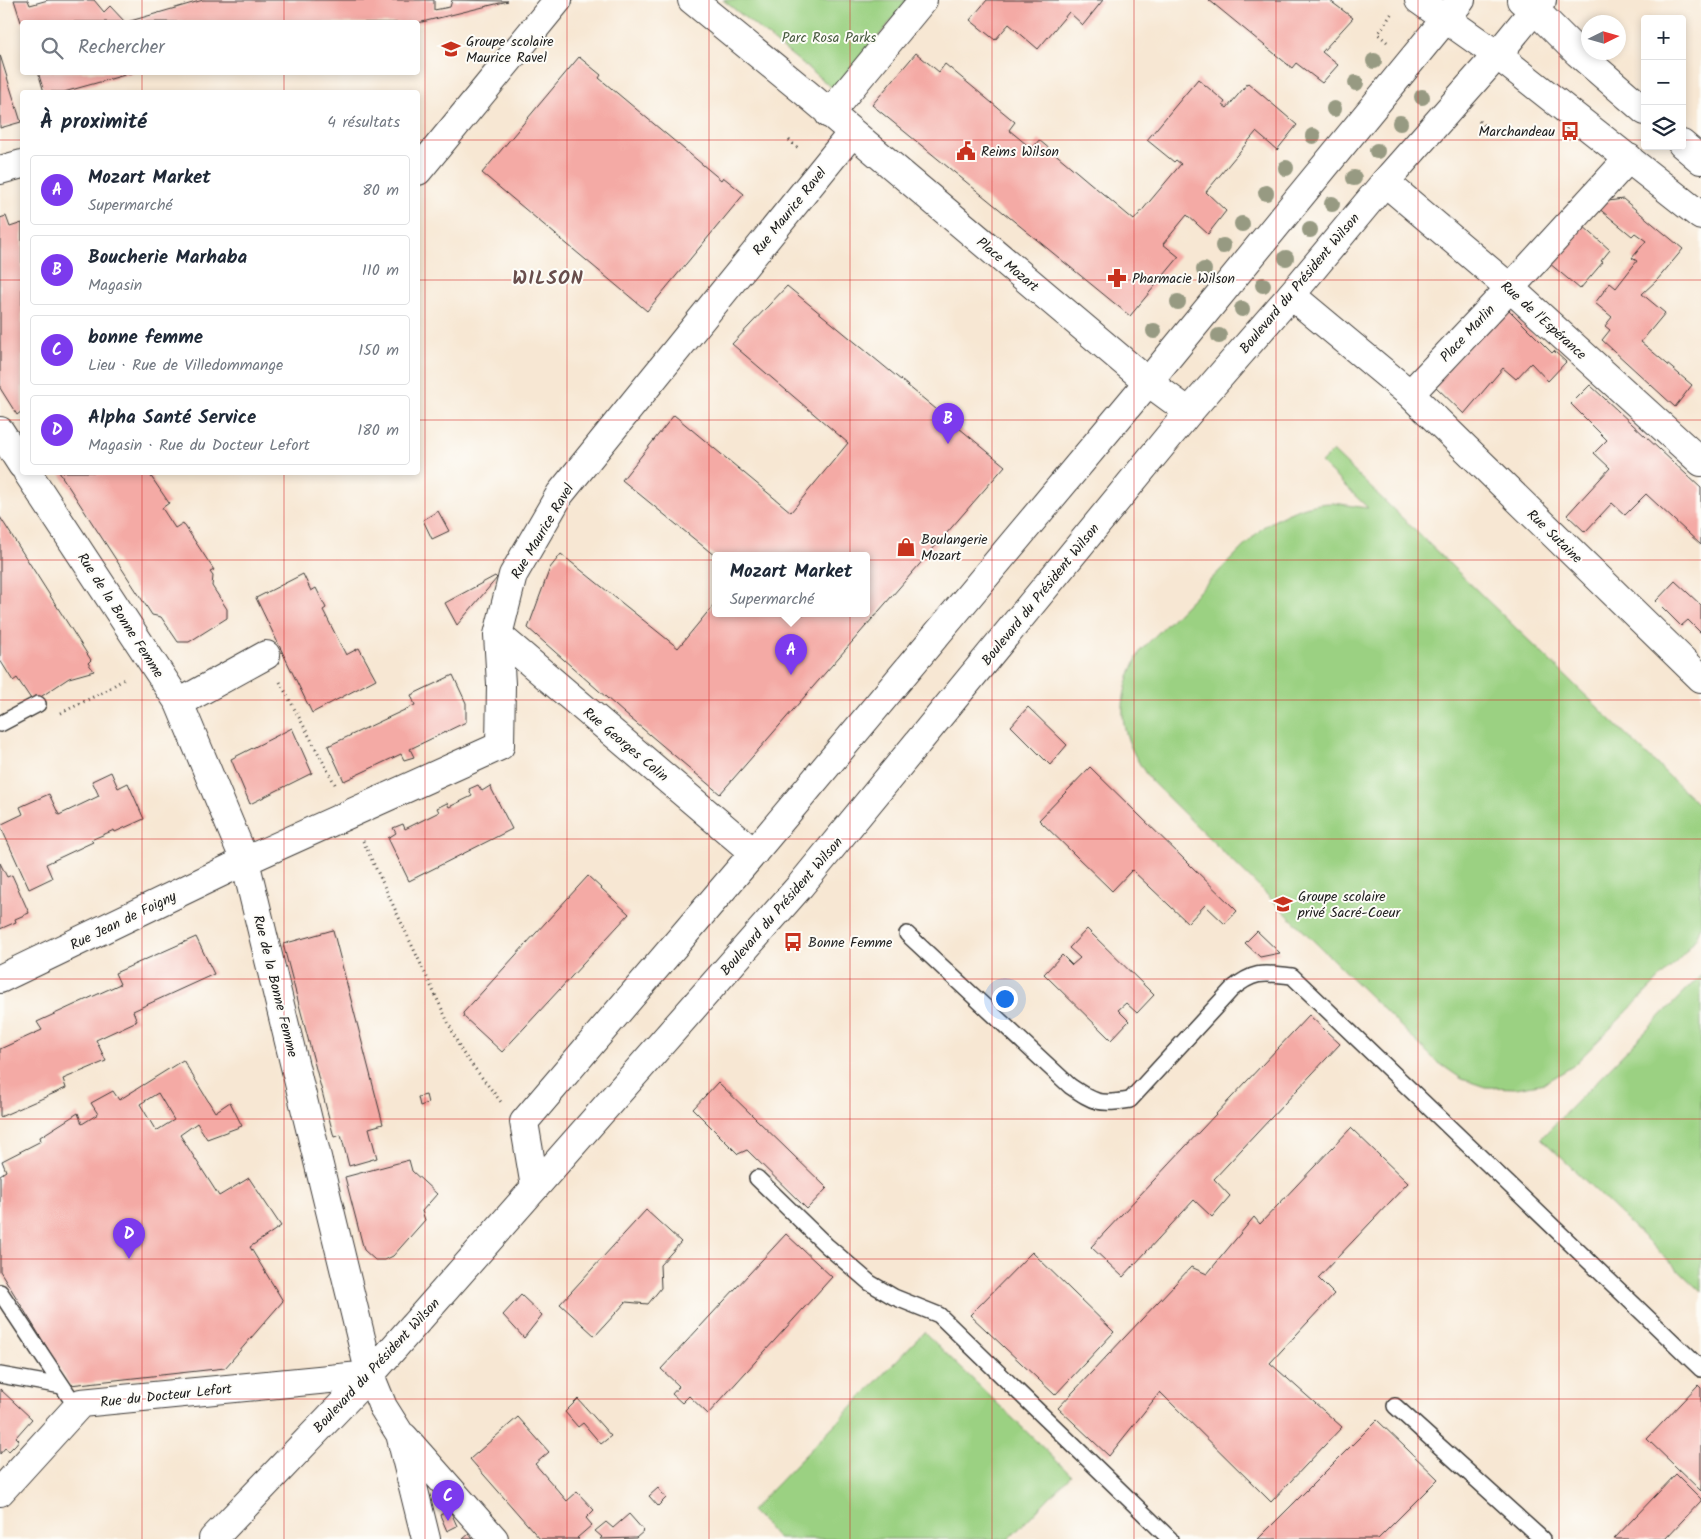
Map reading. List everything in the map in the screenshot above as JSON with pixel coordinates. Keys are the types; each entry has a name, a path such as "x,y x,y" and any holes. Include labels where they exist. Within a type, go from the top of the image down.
{"street":[{"path":"420,169 558,0"},
{"name":"Place Mozart","path":"692,0 806,93 1148,382 1189,412"},
{"path":"829,114 923,0"},
{"path":"1418,0 1453,10 1497,55 1701,216"},
{"path":"1532,3 1578,53 1641,108"},
{"name":"Boulevard du Président Wilson","path":"213,1539 370,1375 800,886 1189,412 1291,295 1384,182 1497,55 1532,3"},
{"path":"535,1187 524,1122 754,853 1148,382 1453,10"},
{"name":"Rue Maurice Ravel","path":"245,861 500,746 502,684 498,636 513,575 560,494 852,133"},
{"path":"1686,147 1701,160"},
{"name":"Place Marlin","path":"1410,394 1629,158"},
{"path":"0,170 20,165"},
{"name":"Rue de l'Espérance","path":"1384,182 1510,288 1701,462"},
{"path":"1291,295 1410,394"},
{"name":"Rue Sutaine","path":"1410,394 1701,678"},
{"path":"0,431 20,462"},
{"name":"Rue de la Bonne Femme","path":"30,475 179,703 245,861 370,1375 383,1407 400,1434 426,1539"},
{"name":"Rue Georges Colin","path":"498,636 754,853"},
{"path":"179,703 266,656"},
{"name":"Rue Jean de Foigny","path":"0,979 245,861"},
{"name":"Rue du Docteur Lefort","path":"70,1397 82,1403 370,1375"},
{"path":"0,1492 70,1397"},
{"path":"400,1434 494,1539"}],"lane":[{"path":"0,724 38,704"},
{"path":"906,934 1070,1086 1090,1100 1108,1104 1130,1100 1232,989 1246,977 1264,973 1292,976 1701,1369"},
{"path":"757,1178 826,1245 870,1283 894,1297 939,1315 1170,1539"},
{"path":"0,1292 70,1397"},
{"path":"0,1375 70,1397"},
{"path":"1395,1406 1542,1539"}],"path":[{"path":"266,656 350,813 462,1052 497,1098 524,1122"},
{"path":"53,717 105,691 151,662"}],"green space":[{"name":"Parc Rosa Parks","path":"723,0 908,0 835,90"},
{"path":"1333,451 1701,807 1701,926 1696,938 1682,956 1573,1066 1545,1083 1516,1088 1485,1087 1462,1079 1436,1061 1151,781 1131,748 1123,717 1123,701 1132,668 1141,650 1263,527 1305,507 1323,503 1368,508 1321,463"},
{"path":"1701,975 1701,1292 1541,1138"},
{"path":"924,1332 1071,1475 1009,1539 779,1539 751,1511"}],"building":[{"path":"14,0 28,0 30,5 48,0 94,0 104,12 110,6 123,20 20,20"},
{"path":"203,0 434,0 434,10 450,7 452,0 508,1 420,23 420,20 134,20"},
{"path":"987,0 1103,0 1083,25 1069,12 1038,49 1009,24 995,40 970,20"},
{"path":"1209,0 1329,0 1353,18 1322,52 1338,65 1322,83 1296,63 1292,68"},
{"path":"916,53 939,72 945,64 1015,122 1009,130 1032,149 1039,140 1134,220 1181,164 1176,160 1174,162 1147,140 1198,79 1225,102 1223,105 1227,108 1248,83 1297,125 1277,150 1256,132 1206,192 1226,211 1208,234 1187,215 1163,244 1179,257 1130,316 872,105"},
{"path":"0,55 20,122 0,128"},
{"path":"579,57 601,75 599,78 721,180 723,177 744,194 647,311 482,173"},
{"path":"39,75 125,75 71,90 43,90"},
{"path":"1623,199 1683,249 1657,280 1642,294 1665,313 1641,342 1692,385 1675,407 1602,340 1610,330 1605,326 1612,317 1595,303 1610,283 1616,288 1637,261 1632,258 1646,241 1635,233 1632,236 1597,207 1601,202"},
{"path":"6,216 10,227 20,224 20,413 17,415 0,388 0,218"},
{"path":"1582,225 1610,250 1601,261 1603,262 1580,289 1549,263"},
{"path":"787,286 1005,466 720,794 624,713 528,628 550,568 561,554 678,648 712,607 712,617 870,617 870,552 712,552 712,554 622,480 674,415 791,512 848,443 732,344"},
{"path":"1505,306 1552,353 1554,351 1566,362 1548,381 1531,363 1516,379 1503,368 1464,414 1434,385"},
{"path":"1590,385 1701,488 1701,545 1646,494 1625,515 1612,503 1585,532 1567,515 1610,468 1594,453 1607,440 1571,404"},
{"path":"61,475 150,475 169,503 162,508 175,528 183,523 214,570 210,572 213,576 212,586 227,609 227,618 189,642 178,642 161,617 152,615"},
{"path":"438,511 449,531 432,539 423,520"},
{"path":"0,517 91,660 88,663 94,671 69,678 33,702 17,678 13,681 0,660"},
{"path":"303,574 311,591 316,588 326,608 323,610 346,655 359,648 376,679 312,713 256,598"},
{"path":"495,576 497,578 457,625 445,603"},
{"path":"1675,581 1701,605 1701,633 1688,620 1681,626 1656,601"},
{"path":"453,675 466,703 466,722 410,749 414,757 404,760 401,754 344,781 328,746 415,705 411,695"},
{"path":"1028,707 1067,745 1050,765 1011,726"},
{"path":"292,728 312,773 250,804 231,759"},
{"path":"1090,767 1237,911 1225,924 1205,905 1188,923 1132,870 1112,891 1039,820"},
{"path":"111,772 118,788 128,783 144,819 91,840 93,842 46,864 52,878 29,889 0,825 23,814 20,807 49,794 59,815 99,796 92,781"},
{"path":"478,785 482,791 490,786 512,829 409,881 388,838 396,833 393,828 403,824 405,829 439,812 437,808 447,803 449,807 472,796 469,789"},
{"path":"0,863 7,877 12,875 29,913 15,919 16,922 0,929"},
{"path":"588,876 629,914 502,1052 464,1017 463,1013"},
{"path":"1087,929 1154,995 1137,1013 1126,1003 1118,1010 1129,1021 1111,1040 1044,974 1062,955 1072,965 1080,958 1069,948"},
{"path":"333,930 383,1124 369,1128 377,1158 349,1166 341,1135 334,1137 283,944"},
{"path":"1257,931 1280,953 1260,957 1245,943"},
{"path":"196,937 214,974 133,1011 137,1021 96,1040 106,1061 63,1079 66,1088 0,1117 0,1049 42,1030 37,1022 120,984 115,973"},
{"path":"1309,1015 1340,1044 1214,1179 1230,1196 1212,1217 1194,1200 1123,1277 1091,1247"},
{"path":"183,1060 215,1112 230,1102 242,1126 207,1139 197,1123 180,1135 219,1196 249,1178 281,1226 250,1247 283,1301 225,1368 70,1385 0,1271 0,1175 6,1171 2,1161 41,1141 40,1137 78,1113 82,1124 98,1114 91,1103 113,1091 119,1100","holes":["158,1093 174,1120 156,1131 140,1104"]},
{"path":"718,1082 827,1188 807,1209 747,1150 738,1154 693,1109"},
{"path":"426,1095 428,1103 420,1106 418,1097"},
{"path":"1351,1128 1408,1183 1318,1278 1334,1294 1270,1363 1342,1427 1271,1502 1160,1392 1109,1456 1058,1408 1191,1267 1207,1274 1254,1217 1260,1224"},
{"path":"409,1160 412,1171 437,1194 422,1211 425,1220 393,1256 385,1260 375,1260 364,1250 345,1177"},
{"path":"646,1210 681,1242 660,1265 661,1288 648,1304 626,1302 595,1336 560,1304"},
{"path":"786,1234 832,1277 708,1414 689,1396 682,1403 672,1394 679,1386 661,1369"},
{"path":"1032,1252 1114,1332 1055,1395 970,1315"},
{"path":"521,1295 542,1315 524,1338 503,1315"},
{"path":"1698,1385 1701,1388 1701,1491 1647,1439"},
{"path":"0,1389 32,1419 16,1437 19,1440 16,1444 9,1451 5,1448 0,1454"},
{"path":"578,1399 611,1436 601,1444 583,1423 578,1427 565,1412"},
{"path":"518,1417 549,1452 535,1464 567,1501 577,1492 594,1510 586,1518 592,1525 577,1538 579,1539 540,1539 470,1459"},
{"path":"1377,1420 1438,1479 1378,1539 1258,1539"},
{"path":"1676,1474 1701,1501 1665,1539 1614,1539"},
{"path":"658,1488 666,1498 658,1506 649,1496"},
{"path":"450,1510 457,1526 447,1531 440,1515"},
{"path":"629,1514 644,1531 636,1538 600,1539 602,1537 595,1531 606,1522 613,1528"},
{"path":"469,1534 473,1539 463,1539"}],"place":[{"name":"Groupe scolaire Maurice Ravel","path":"451,49"},
{"name":"Marchandeau","path":"1570,131"},
{"name":"Reims Wilson","path":"966,151"},
{"name":"Pharmacie Wilson","path":"1117,278"},
{"name":"Boucherie Marhaba","path":"948,444"},
{"name":"Boulangerie Mozart","path":"906,547"},
{"name":"Mozart Market","path":"791,675"},
{"name":"Groupe scolaire privé Sacré-Coeur","path":"1283,904"},
{"name":"Bonne Femme","path":"793,942"},
{"name":"Alpha Santé Service","path":"129,1259"},
{"name":"bonne femme","path":"448,1521"}],"district":[{"name":"WILSON","path":"548,277"}]}
